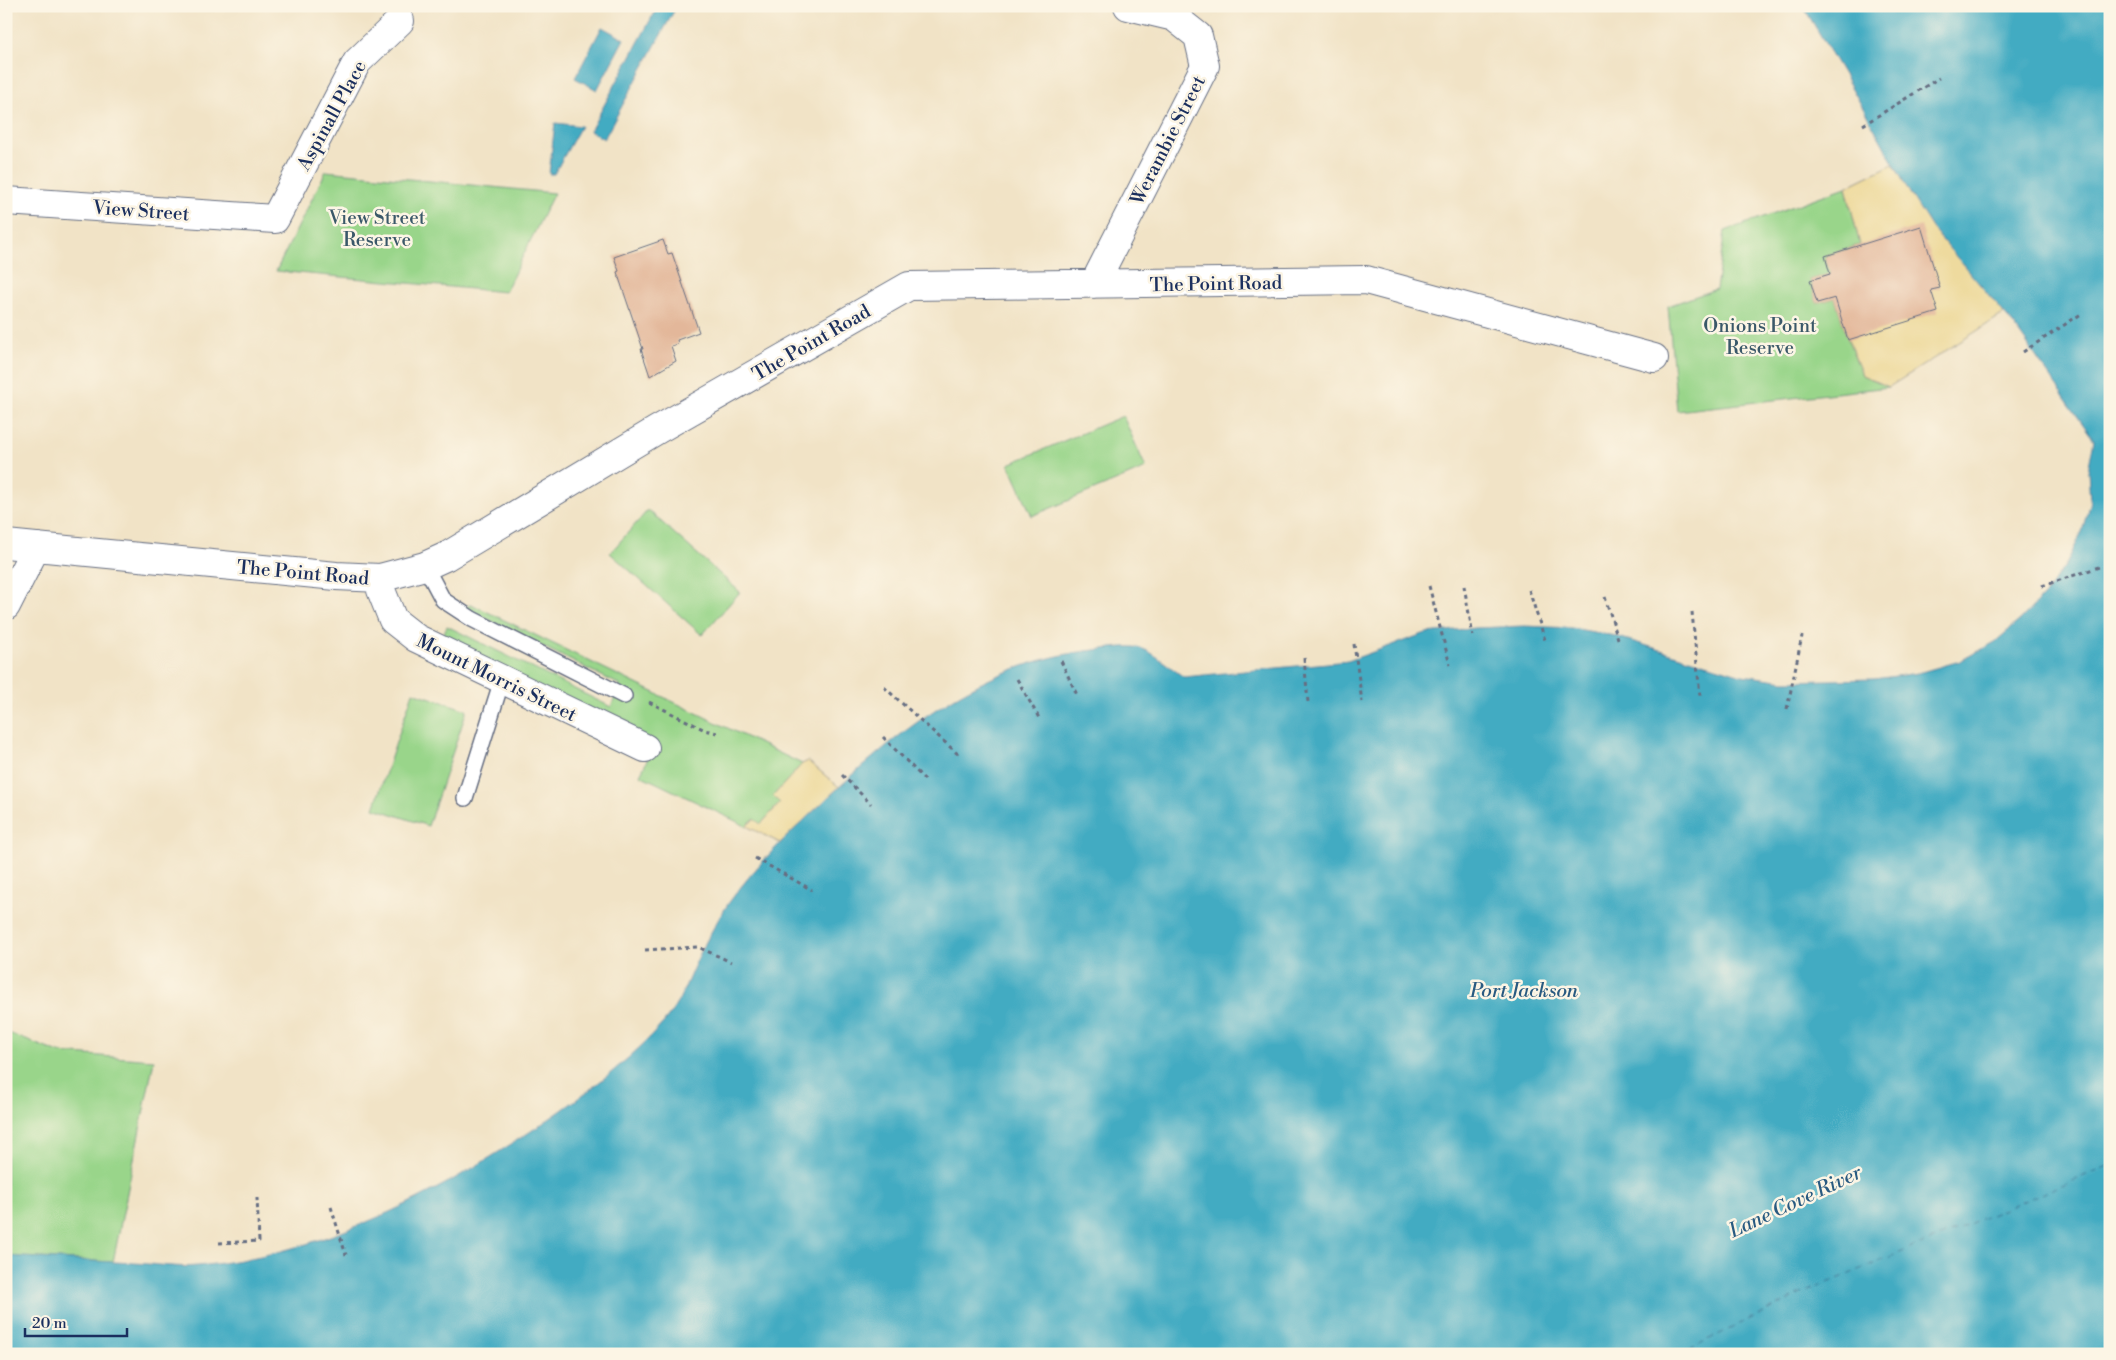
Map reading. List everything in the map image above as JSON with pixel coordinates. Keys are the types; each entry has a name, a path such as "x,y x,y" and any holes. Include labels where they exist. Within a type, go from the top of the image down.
{"street":[{"name":"Werambie Street","path":"1094,284 1205,66 1198,36 1174,17 1128,6"},
{"name":"Aspinall Place","path":"275,218 357,62 400,21"},
{"name":"View Street","path":"6,201 275,218"},
{"name":"The Point Road","path":"6,544 326,575 380,578 425,566 447,556 656,430 909,286 1366,280 1654,358"},
{"path":"6,606 36,547"},
{"name":"Mount Morris Street","path":"380,578 381,590 393,620 416,638 645,748"}],"lane":[{"path":"425,566 443,600 472,619 624,696"},
{"path":"465,798 502,680"}],"path":[{"path":"1863,124 1939,78"},
{"path":"2023,352 2081,314"},
{"path":"2042,586 2099,567"},
{"path":"1429,586 1450,665"},
{"path":"1464,586 1473,636"},
{"path":"1529,590 1545,640"},
{"path":"1605,596 1619,642"},
{"path":"1692,612 1700,696"},
{"path":"1787,709 1802,636"},
{"path":"1354,644 1362,702"},
{"path":"1304,658 1308,702"},
{"path":"1061,661 1078,697"},
{"path":"1017,679 1039,718"},
{"path":"884,687 960,756"},
{"path":"624,696 635,696 705,730 717,733"},
{"path":"884,737 927,782"},
{"path":"842,775 871,804"},
{"path":"755,858 812,890"},
{"path":"645,950 698,947 731,962"},
{"path":"220,1243 259,1241 257,1198"},
{"path":"331,1207 346,1255"}],"green space":[{"name":"View Street Reserve","path":"326,171 554,193 505,292 276,271"},
{"name":"Onions Point Reserve","path":"1846,187 1860,245 1825,256 1830,274 1810,281 1835,298 1862,375 1889,387 1677,411 1668,306 1716,289 1725,231"},
{"path":"1123,416 1146,468 1032,516 1009,464"},
{"path":"648,510 740,592 702,635 610,553"},
{"path":"471,604 802,764 773,796 780,803 760,825 754,819 746,826 640,775 650,750 441,639 447,626 611,707 620,685 465,608"},
{"path":"413,692 467,710 428,826 374,808"},
{"path":"6,1032 59,1053 154,1060 113,1262 6,1256"}],"sand":[{"path":"1893,164 1932,228 2005,313 1889,387 1862,375 1848,340 1835,298 1817,303 1810,280 1830,274 1825,256 1860,245 1846,187"},
{"path":"808,761 839,787 780,843 746,826 754,819 761,824 780,803 773,796 802,764"}],"water":[{"path":"658,6 664,6 674,11 604,139 590,131"},
{"name":"Port Jackson","path":"1803,6 2110,6 2110,1354 6,1354 6,1256 198,1266 240,1260 281,1251 360,1225 398,1208 472,1168 549,1119 630,1057 670,1015 704,946 728,904 771,852 795,828 850,777 912,726 944,704 978,685 1014,669 1053,657 1094,650 1132,647 1148,651 1184,677 1348,661 1426,633 1524,626 1572,628 1615,636 1742,675 1785,681 1874,679 1918,673 1960,661 1995,642 2045,594 2067,563 2082,532 2090,501 2088,471 2094,440 2014,325 1932,228 1911,195 1853,90"},
{"path":"602,27 624,39 597,90 575,78"},
{"path":"555,123 581,126 554,174 549,174"}],"building":[{"path":"1921,226 1940,288 1931,290 1938,312 1848,340 1835,298 1817,303 1810,280 1830,274 1825,256"},
{"path":"663,240 668,254 672,253 699,332 677,340 678,344 671,346 676,361 650,376 614,257"}],"ferry route":[{"path":"1679,1354 1799,1295 2110,1165"}],"water label":[{"name":"Lane Cove River","path":"1795,1201"}]}
